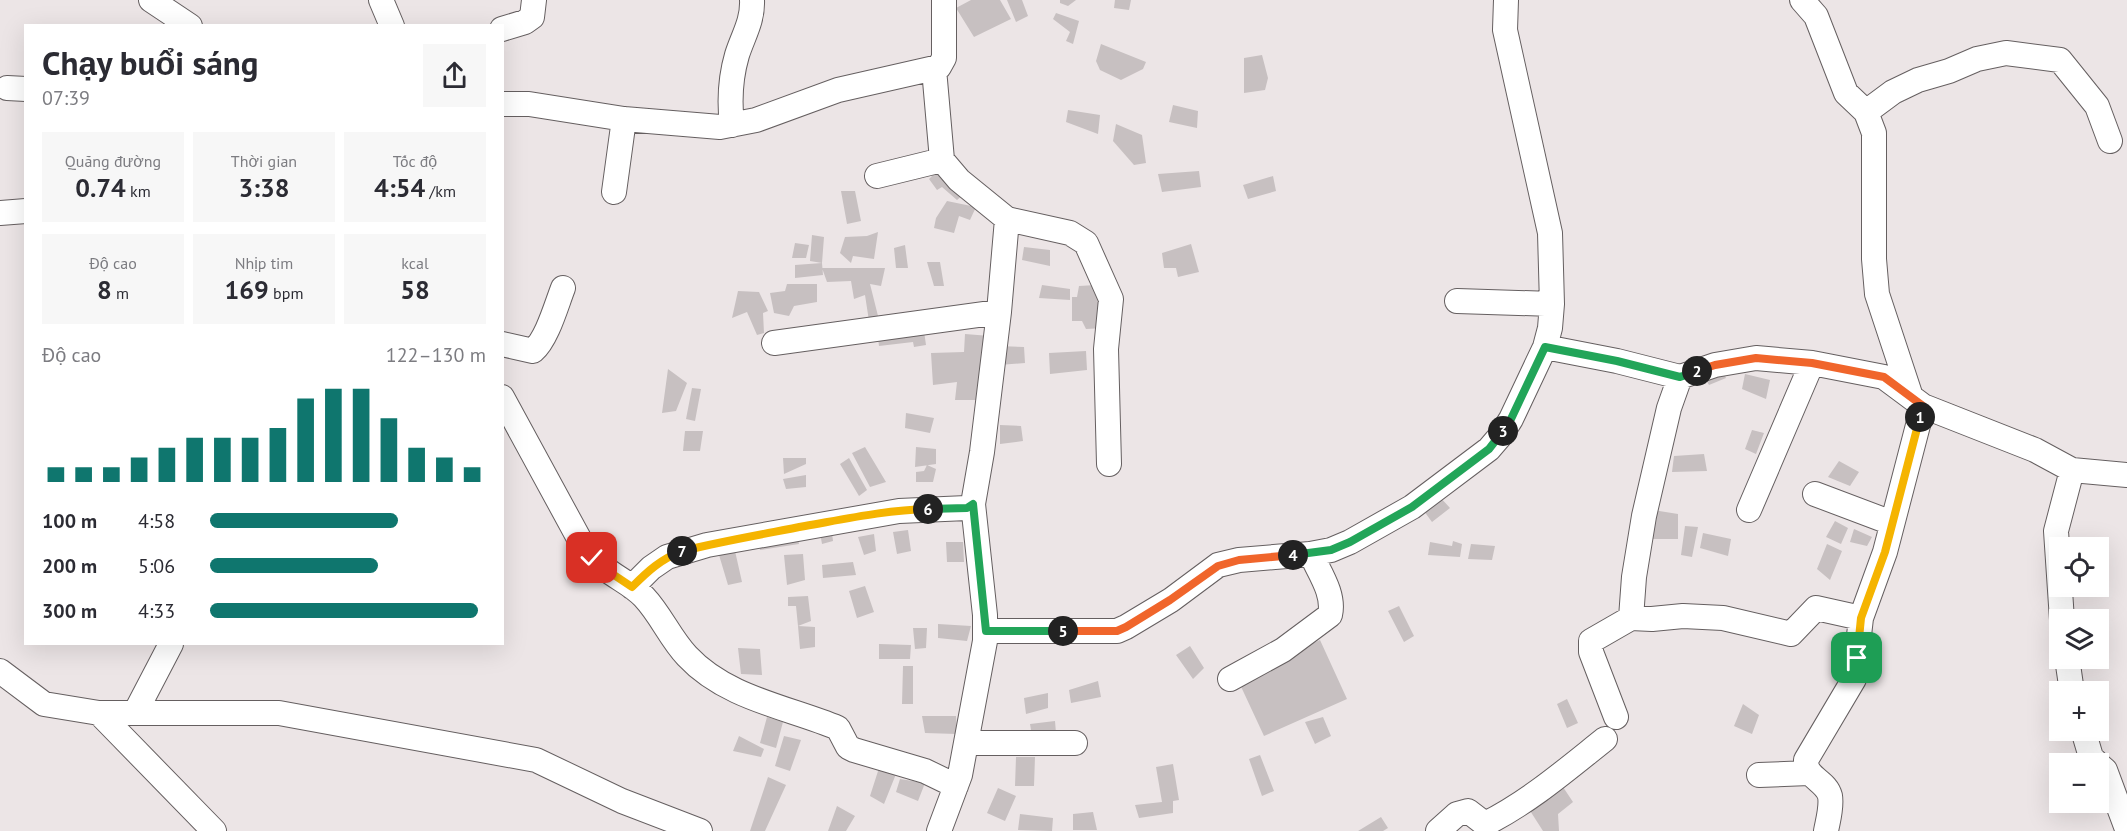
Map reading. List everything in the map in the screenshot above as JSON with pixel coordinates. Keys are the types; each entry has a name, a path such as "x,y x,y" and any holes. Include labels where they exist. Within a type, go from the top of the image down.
{"street":[{"path":"151,0 178,22"},
{"path":"381,0 391,24"},
{"path":"504,28 525,22 532,17 534,0"},
{"path":"732,126 730,84 738,52 749,26 752,0"},
{"path":"504,104 529,104 624,119 732,126 756,120 838,90 934,69 944,58 944,0"},
{"path":"986,631 1117,631 1170,600 1218,566 1239,560 1311,554 1331,550 1350,542 1412,507 1489,449 1511,419 1545,347 1550,328 1552,303 1550,233 1505,30 1506,0"},
{"path":"1802,0 1816,16 1846,93 1866,112 1874,133 1876,294 1917,401 1885,552 1861,618 1854,679 1809,754 1806,767 1829,793 1826,831"},
{"path":"1866,112 1893,92 1918,80 1949,71 1977,59 2006,53 2060,60 2097,106 2110,141"},
{"path":"934,69 942,160 959,180 1007,219 1070,233 1086,243 1111,299 1106,349 1109,464"},
{"path":"614,192 624,119"},
{"path":"877,176 942,160"},
{"path":"0,213 24,211"},
{"path":"939,831 956,786 967,743 986,631 973,504 982,452 999,312 1007,219"},
{"path":"504,345 528,351 537,348 563,288"},
{"path":"1457,301 1552,303"},
{"path":"774,343 999,312"},
{"path":"1545,347 1617,361 1680,377 1715,365 1756,358 1812,363 1884,377 1917,401 2035,450 2072,470 2127,475"},
{"path":"1749,510 1812,363"},
{"path":"1631,618 1634,577 1644,516 1669,408 1680,377"},
{"path":"504,401 582,544 592,558 643,596 686,655 709,675 730,688 838,728 848,747 854,750 925,771 956,786"},
{"path":"2061,609 2056,531 2072,470"},
{"path":"1815,494 1892,523"},
{"path":"632,587 651,568 667,557 707,545 899,511 967,508 973,504"},
{"path":"1230,679 1283,650 1330,615 1332,606 1330,595 1311,554"},
{"path":"1616,717 1591,652 1591,641 1631,618 1652,619 1683,616 1723,618 1791,634 1816,608 1861,618"},
{"path":"135,713 170,645"},
{"path":"0,671 44,704 99,713 279,713 536,760 622,801 700,831"},
{"path":"99,713 214,831"},
{"path":"1438,831 1458,814 1468,810 1485,824 1503,815 1526,801 1605,739"},
{"path":"967,743 1075,743"},
{"path":"1759,775 1809,773"},
{"path":"2109,781 2127,828 2123,831"}],"building":[{"path":"971,0 1000,0 1011,19 974,37 956,8"},
{"path":"1007,0 1022,0 1028,16 1016,22"},
{"path":"1060,0 1076,0 1068,6 1060,3"},
{"path":"1115,0 1131,0 1129,10 1114,8"},
{"path":"1056,13 1079,21 1073,44 1066,41 1070,32 1053,19"},
{"path":"1101,44 1146,62 1143,69 1121,80 1100,70 1096,61"},
{"path":"1262,55 1268,78 1265,90 1244,93 1244,58"},
{"path":"1173,105 1198,111 1197,128 1169,122"},
{"path":"1068,110 1100,115 1098,134 1066,122"},
{"path":"1116,124 1142,135 1146,163 1134,165 1113,141"},
{"path":"938,170 963,195 957,200 942,187 937,190 929,179"},
{"path":"1199,171 1201,187 1162,192 1158,174"},
{"path":"1273,176 1276,191 1248,199 1243,185"},
{"path":"841,191 855,191 861,221 847,224"},
{"path":"947,201 976,207 970,220 959,216 954,233 934,228 936,218"},
{"path":"878,232 874,259 853,256 851,263 840,253 845,237 867,236"},
{"path":"812,235 824,237 822,263 810,261"},
{"path":"795,243 809,245 806,258 792,258"},
{"path":"1191,244 1199,272 1178,277 1176,268 1164,268 1162,253"},
{"path":"905,245 908,268 896,268 894,248"},
{"path":"1024,247 1050,250 1050,266 1022,260"},
{"path":"927,262 940,262 944,286 934,286"},
{"path":"822,263 823,275 795,278 795,265"},
{"path":"822,268 885,268 881,286 870,284 879,320 869,321 865,295 854,299 851,281 827,282"},
{"path":"787,284 817,284 817,302 794,306 789,316 774,313 770,293 785,291"},
{"path":"1042,285 1070,289 1070,300 1039,298"},
{"path":"1096,285 1099,310 1105,328 1086,329 1082,321 1072,321 1072,297 1077,297 1079,286"},
{"path":"738,291 759,292 768,311 763,313 764,333 757,335 747,312 732,318"},
{"path":"923,324 926,345 914,347 913,342 879,346 877,330"},
{"path":"965,334 990,336 989,354 981,354 982,400 955,400 957,382 933,385 931,353 964,352"},
{"path":"998,346 1024,347 1025,363 999,365"},
{"path":"1086,351 1087,370 1050,374 1049,353"},
{"path":"668,369 687,383 676,411 662,413"},
{"path":"1722,369 1726,378 1709,385 1703,375"},
{"path":"1745,374 1770,380 1766,399 1742,389"},
{"path":"692,388 701,389 695,421 686,419"},
{"path":"906,413 934,418 930,433 905,428"},
{"path":"1000,425 1021,426 1023,441 1000,444"},
{"path":"1752,430 1764,433 1756,454 1745,449"},
{"path":"685,431 703,431 700,451 683,451"},
{"path":"865,447 886,482 870,487 852,453"},
{"path":"916,447 936,449 936,464 915,467"},
{"path":"1704,454 1707,471 1672,472 1674,456"},
{"path":"783,458 806,458 806,464 784,474"},
{"path":"849,458 867,490 859,496 840,464"},
{"path":"1839,461 1859,472 1850,486 1828,477"},
{"path":"927,465 936,469 933,482 916,482 916,472 924,471"},
{"path":"806,475 806,487 786,489 783,479"},
{"path":"1439,496 1450,508 1432,522 1421,507"},
{"path":"1653,510 1678,514 1678,539 1647,539"},
{"path":"1835,521 1848,528 1841,544 1826,537"},
{"path":"831,525 833,541 822,544 819,527"},
{"path":"1685,526 1698,527 1692,557 1681,555"},
{"path":"1854,529 1872,537 1867,546 1850,542"},
{"path":"908,530 911,551 897,554 893,532"},
{"path":"797,532 799,544 760,550 758,537"},
{"path":"1703,533 1731,539 1728,556 1700,548"},
{"path":"874,534 876,551 864,555 858,537"},
{"path":"1453,541 1462,544 1460,557 1428,555 1430,542 1452,546"},
{"path":"946,542 963,542 964,562 947,562"},
{"path":"1471,544 1495,546 1492,560 1468,559"},
{"path":"1827,544 1842,551 1830,580 1817,569"},
{"path":"735,551 742,582 728,585 719,555"},
{"path":"803,554 805,580 787,585 784,555"},
{"path":"853,562 856,575 823,578 822,565"},
{"path":"865,586 874,612 857,618 849,591"},
{"path":"808,596 811,621 798,626 796,606 788,606 788,597"},
{"path":"1399,606 1414,636 1404,642 1388,611"},
{"path":"938,624 971,626 967,641 938,638"},
{"path":"798,626 815,627 815,647 800,649"},
{"path":"913,628 927,628 926,648 915,649"},
{"path":"1320,640 1347,699 1264,736 1237,678"},
{"path":"879,644 911,645 910,659 879,659"},
{"path":"1190,646 1204,668 1193,679 1176,655"},
{"path":"738,648 760,649 762,675 741,674"},
{"path":"903,666 913,666 913,704 902,704"},
{"path":"1098,681 1101,697 1071,703 1069,690"},
{"path":"1048,693 1048,708 1026,714 1024,698"},
{"path":"1567,699 1578,723 1567,728 1557,704"},
{"path":"1743,704 1759,715 1752,734 1734,726"},
{"path":"922,716 956,716 957,734 925,733"},
{"path":"767,717 783,722 776,748 760,743"},
{"path":"1323,717 1331,736 1315,744 1305,722"},
{"path":"1055,721 1056,733 1032,736 1030,724"},
{"path":"739,736 764,749 761,757 733,751"},
{"path":"784,736 801,740 790,771 775,766"},
{"path":"1260,755 1274,791 1262,796 1249,759"},
{"path":"1016,757 1035,757 1034,786 1015,786"},
{"path":"1173,764 1179,800 1173,801 1173,813 1139,818 1135,805 1162,802 1156,767"},
{"path":"879,768 896,774 884,804 870,796"},
{"path":"768,777 786,785 765,831 750,831"},
{"path":"900,779 925,783 918,801 896,792"},
{"path":"1561,784 1573,802 1558,814 1559,831 1543,831 1527,806"},
{"path":"998,788 1016,796 1005,821 987,813"},
{"path":"837,806 855,816 846,831 828,831"},
{"path":"1093,812 1097,830 1073,830 1073,814"},
{"path":"1020,814 1053,818 1052,831 1018,830"},
{"path":"1381,817 1388,828 1383,831 1358,831"}],"route":[{"path":"592,558 632,587 651,568 681,551 728,540 836,521 899,511 967,508 973,504 986,631 1117,631 1170,600 1218,566 1239,560 1331,550 1350,542 1412,507 1489,449 1501,435 1545,347 1617,361 1680,377 1715,365 1756,358 1812,363 1884,377 1923,406 1885,552 1861,618 1857,658"}]}
